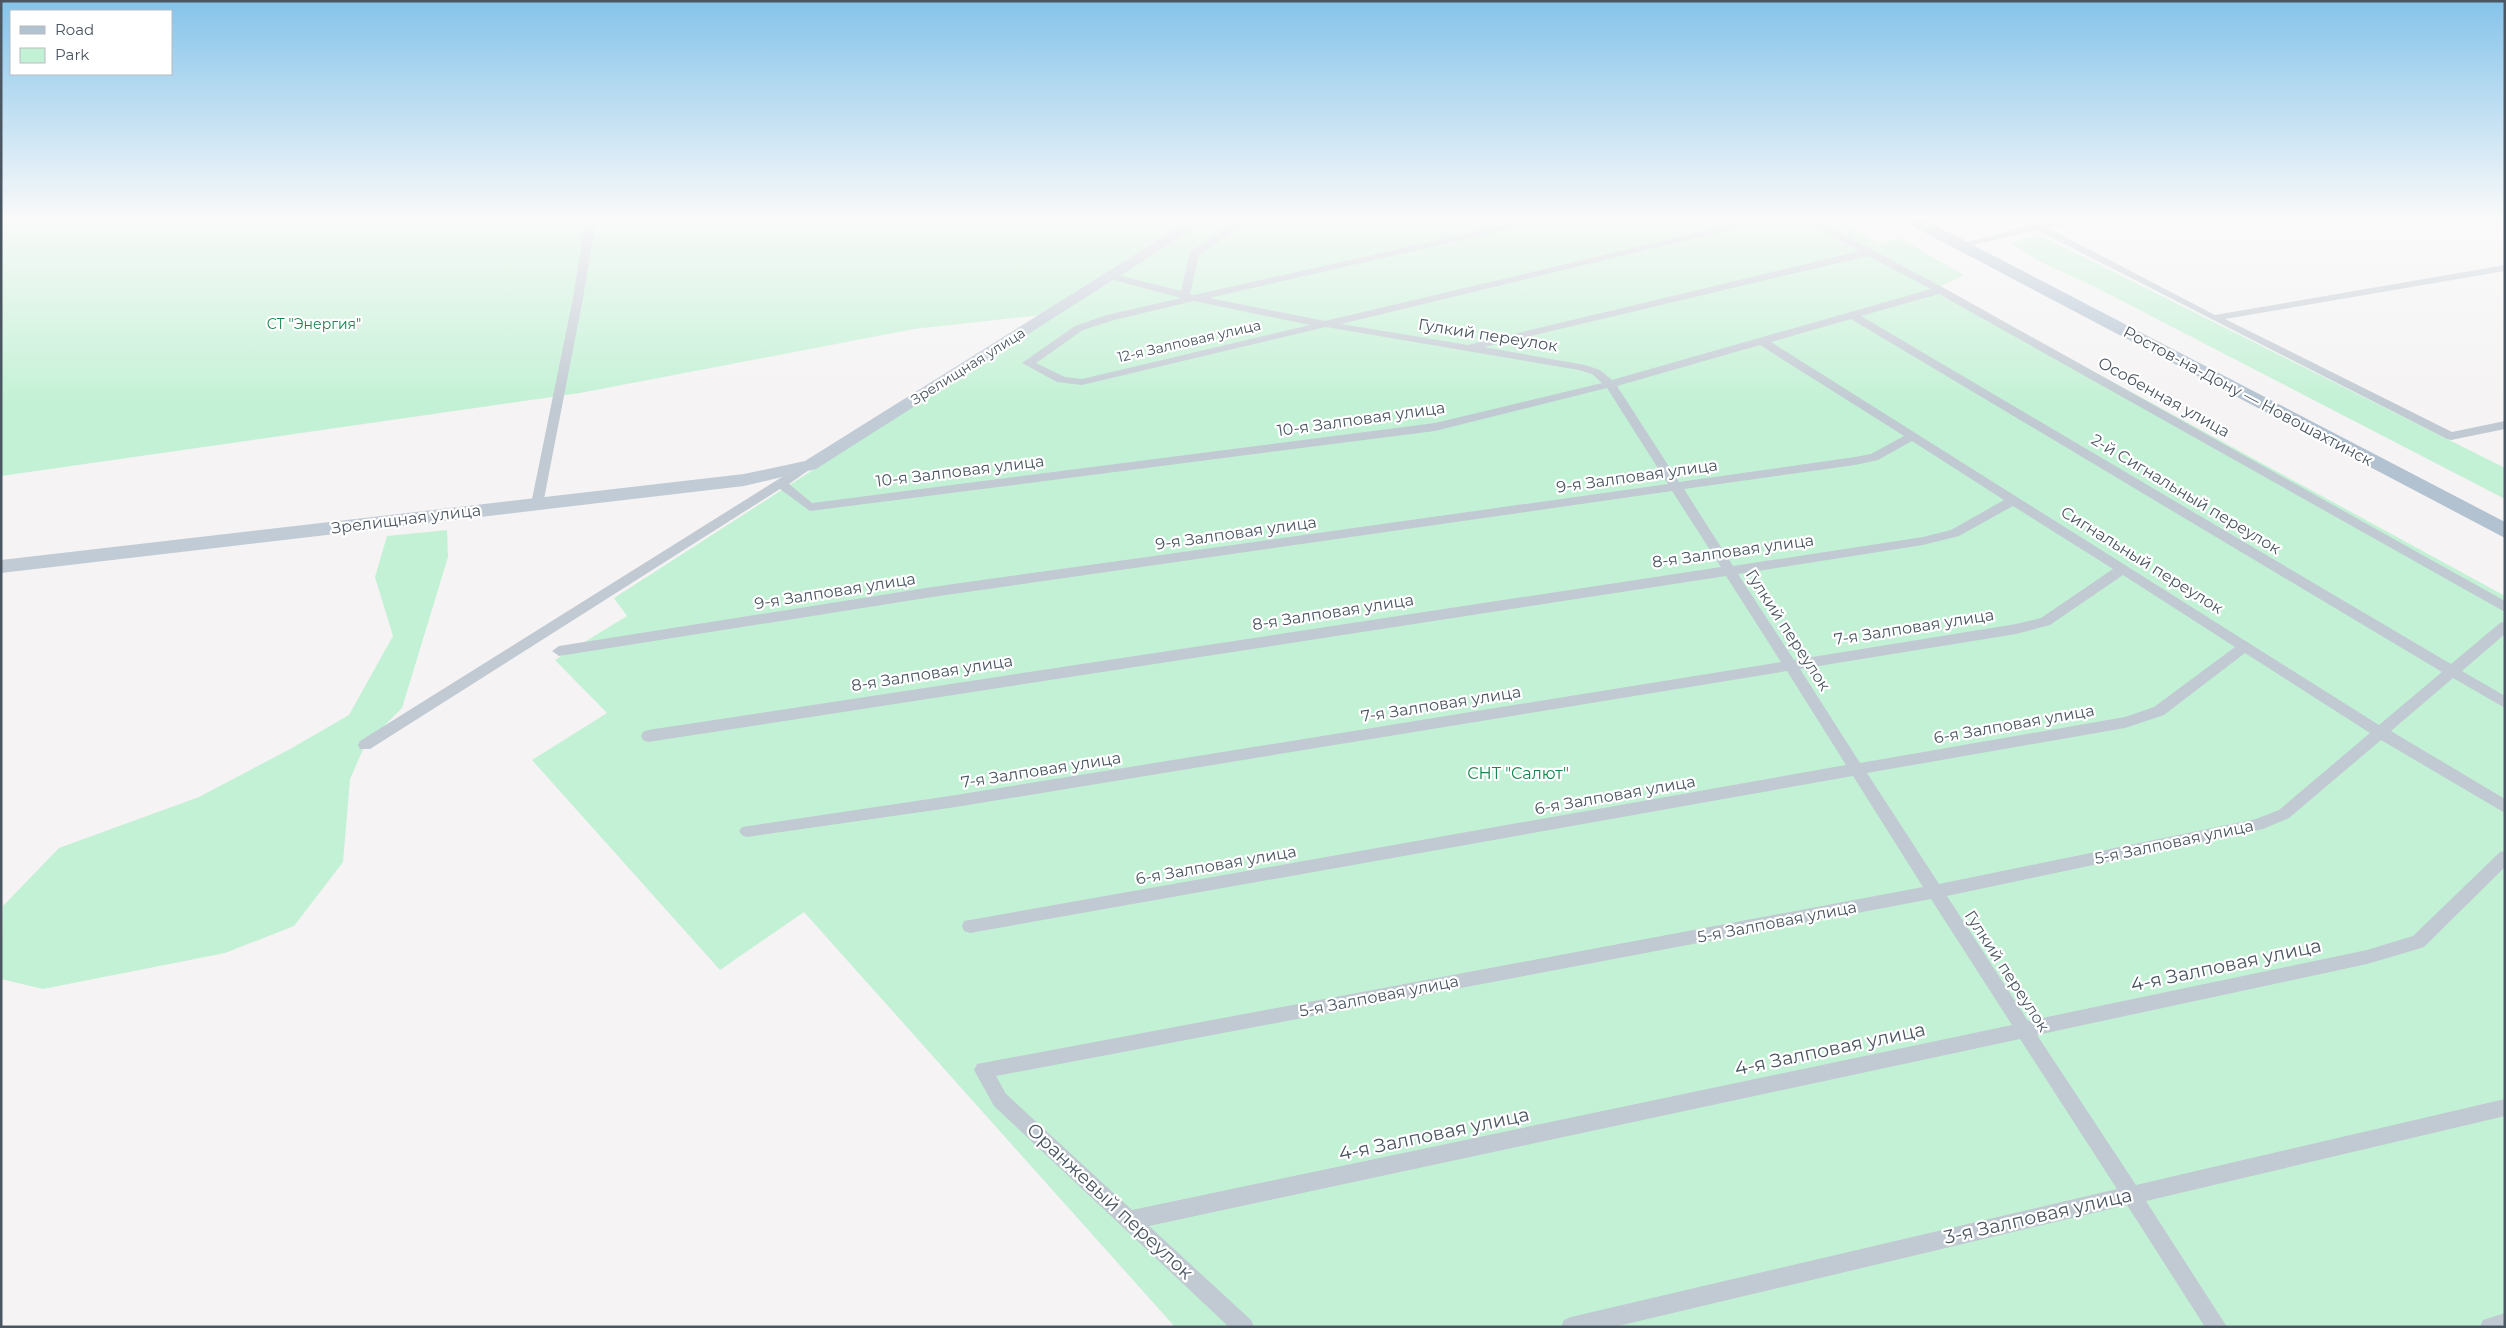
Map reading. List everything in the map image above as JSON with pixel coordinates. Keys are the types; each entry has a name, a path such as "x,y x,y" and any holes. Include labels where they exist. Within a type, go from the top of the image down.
{"main road":[{"name":"Ростов-на-Дону — Новошахтинск","path":"2029,281 2505,531"}],"street":[{"path":"537,504 581,281"},
{"name":"Зрелищная улица","path":"365,746 1102,281"},
{"name":"Гулкий переулок","path":"1129,281 1191,297 1324,324 1464,349 1581,367 1596,372 1610,384 1674,487 2217,1327"},
{"path":"1192,281 1191,297 1264,281"},
{"name":"12-я Залповая улица","path":"1191,297 1111,317 1079,328 1028,363 1063,381 1073,383 1506,281"},
{"path":"1464,349 1749,281"},
{"name":"Особенная улица","path":"1923,281 2505,607"},
{"path":"2142,281 2451,436 2505,425"},
{"path":"2214,318 2429,281"},
{"name":"10-я Залповая улица","path":"781,484 810,506 1435,427 1610,384 1850,314 1940,290"},
{"name":"2-й Сигнальный переулок","path":"1850,314 2505,702"},
{"name":"Сигнальный переулок","path":"1762,341 2124,568 2380,732 2505,808"},
{"name":"9-я Залповая улица","path":"559,651 932,592 1874,457 1913,436"},
{"name":"Зрелищная улица","path":"1,567 744,480 810,465"},
{"name":"8-я Залповая улица","path":"648,736 1923,541 1955,533 2014,500"},
{"name":"7-я Залповая улица","path":"747,830 956,801 2016,629 2045,622 2124,568"},
{"name":"5-я Залповая улица","path":"983,1070 1935,892 2258,825 2284,814 2505,626"},
{"name":"6-я Залповая улица","path":"970,926 2125,722 2158,711 2245,646"},
{"name":"4-я Залповая улица","path":"1131,1220 2367,957 2418,942 2505,857"},
{"name":"Оранжевый переулок","path":"983,1070 1000,1100 1244,1327"},
{"name":"3-я Залповая улица","path":"1571,1327 2505,1106"},
{"path":"2490,1327 2505,1323"}],"green space":[{"name":"СТ \"Энергия\"","path":"1,281 1097,281 1041,315 914,329 580,393 1,476"},
{"name":"СНТ \"Салют\"","path":"1108,281 1952,281 1939,287 2505,596 2505,1327 1175,1327 804,912 720,970 532,760 607,713 555,660 627,616 614,598"},
{"path":"2082,281 2132,281 2505,468 2505,499"},
{"path":"447,530 448,557 402,708 365,745 350,779 343,862 294,926 225,953 43,989 1,979 3,906 59,848 199,797 290,749 349,715 393,636 375,577 387,536"}]}
